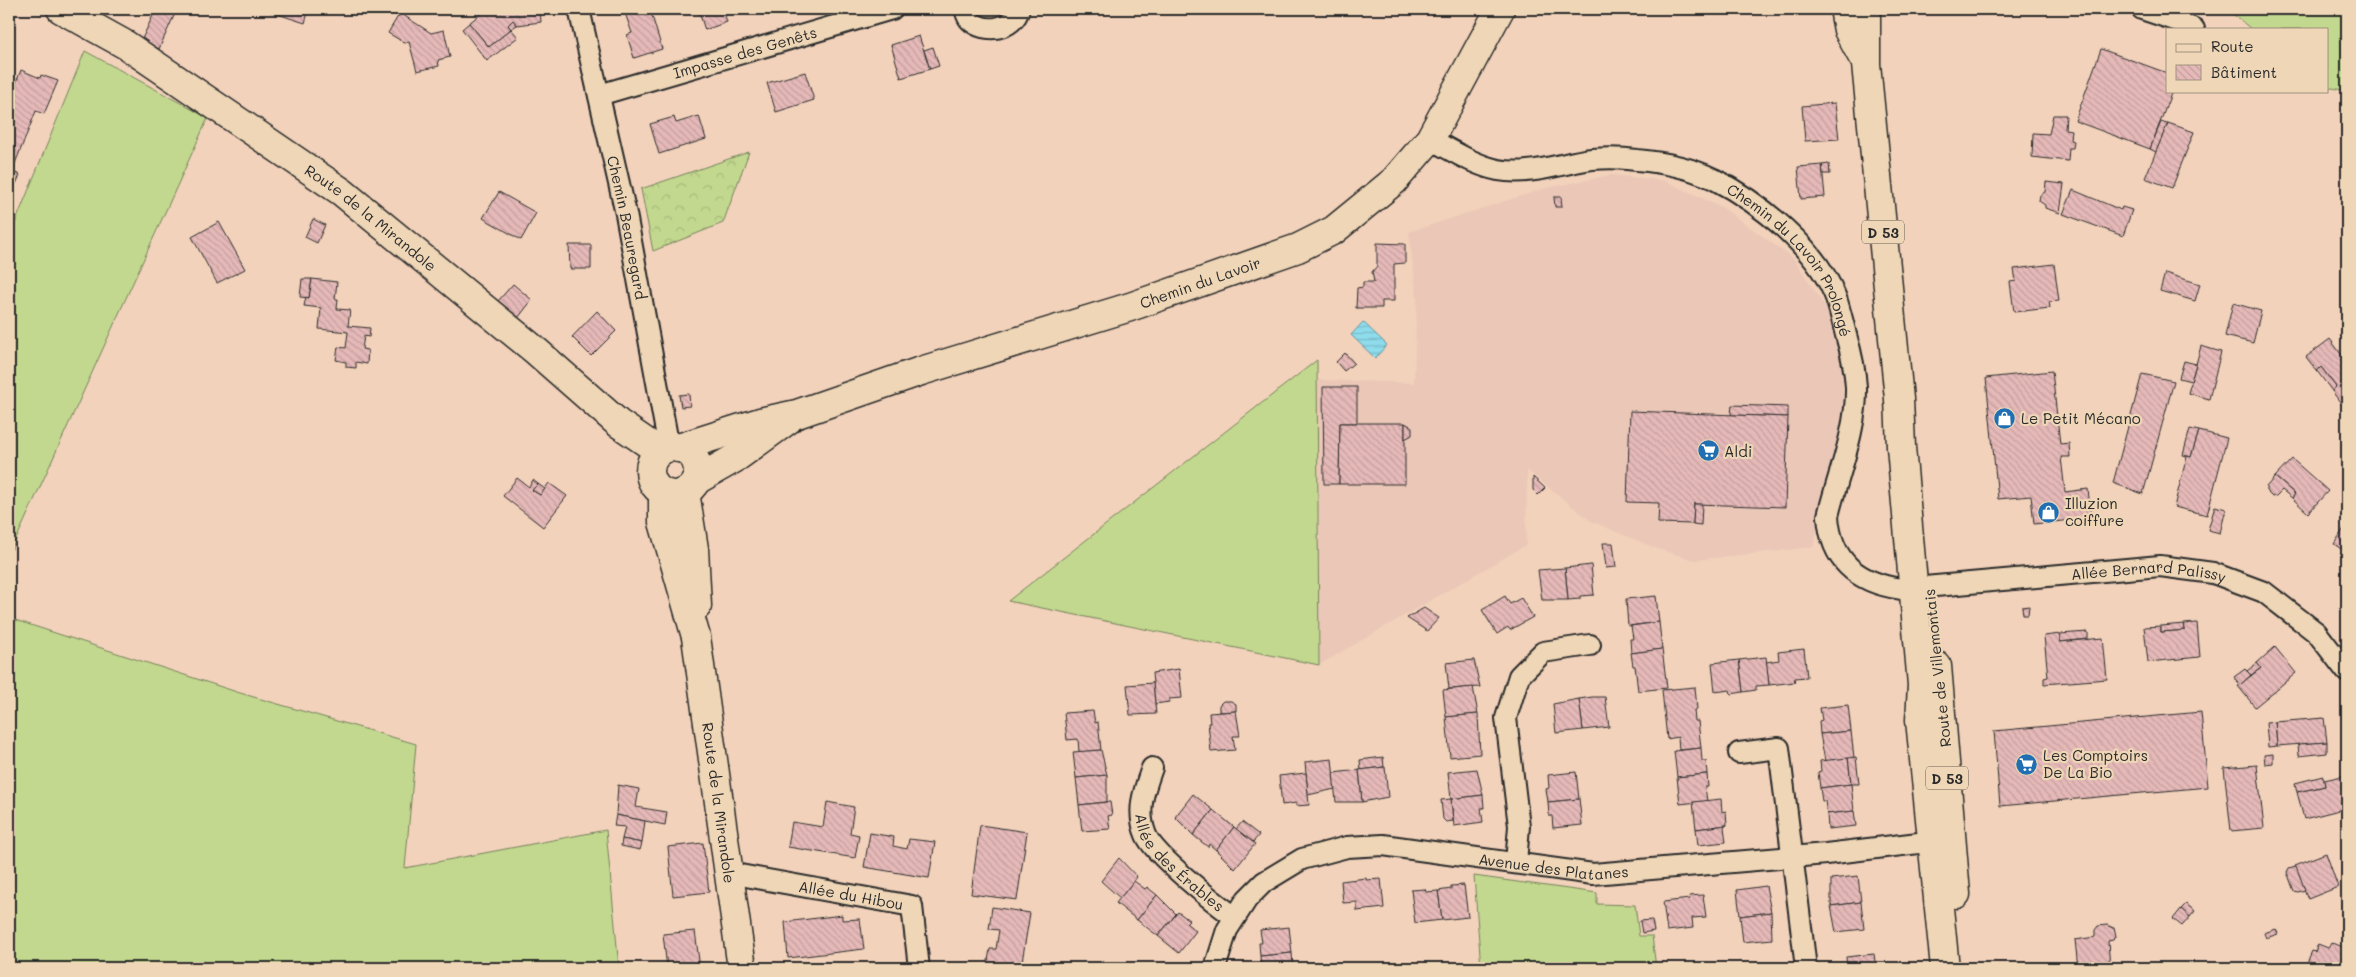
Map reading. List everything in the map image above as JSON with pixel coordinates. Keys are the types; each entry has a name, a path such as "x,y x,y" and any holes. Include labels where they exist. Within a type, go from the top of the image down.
{"street":[{"name":"Route de la Mirandole","path":"60,9 126,45 342,192 536,351 618,423 656,449 670,448"},
{"name":"Chemin Beauregard","path":"579,9 626,214 670,448"},
{"name":"Impasse des Genêts","path":"599,95 892,9"},
{"path":"964,9 969,20 987,28 997,29 1014,20 1019,9"},
{"name":"Chemin du Lavoir","path":"670,448 760,422 797,414 921,371 1130,307 1298,248 1334,230 1394,181 1430,138 1500,9"},
{"name":"D 53","path":"1844,9 1848,30 1866,64"},
{"name":"D 53","path":"1866,9 1866,64"},
{"path":"2142,9 2178,21 2192,28"},
{"name":"Route de Villemontais","path":"1866,64 1899,399 1910,444 1941,840 1945,968"},
{"name":"Chemin du Lavoir Prolongé","path":"1430,138 1472,161 1499,170 1531,171 1591,160 1616,158 1638,160 1689,170 1713,179 1752,202 1799,242 1824,274 1836,298 1853,357 1856,387 1853,426 1828,516 1829,531 1836,550 1848,566 1864,579 1888,587 1921,588"},
{"name":"Chemin du Lavoir","path":"681,489 737,457 797,414"},
{"path":"670,448 691,454 695,460 697,474 681,489 652,482 650,476 652,461 670,448"},
{"name":"Route de la Mirandole","path":"681,489 663,522 696,638 742,968"},
{"name":"Allée Bernard Palissy","path":"1921,588 2160,566 2213,573 2264,592 2317,633 2347,672"},
{"path":"1516,863 1519,826 1506,718 1519,676 1543,652 1590,645"},
{"path":"1740,753 1779,748 1806,968"},
{"name":"Allée des Érables","path":"1152,768 1141,799 1141,815 1146,836 1171,865 1218,906 1235,918"},
{"name":"Route de Villemontais","path":"1941,840 1962,968"},
{"name":"Avenue des Platanes","path":"1215,968 1227,930 1247,899 1264,882 1302,859 1347,847 1383,846 1593,874 1793,857 1941,840"},
{"name":"Allée du Hibou","path":"730,873 912,906 919,968"}],"shaded area":[{"path":"1611,175 1666,181 1723,208 1794,259 1828,311 1844,364 1842,436 1813,547 1695,560 1652,547 1591,521 1527,470 1526,545 1319,665 1318,380 1414,383 1417,298 1409,232 1543,189"}],"green space":[{"path":"2227,9 2347,9 2347,91 2328,87 2328,28 2250,28"},
{"path":"85,51 208,118 9,555 9,238"},
{"path":"749,152 723,223 653,251 641,189"},
{"path":"1317,360 1319,665 1008,601"},
{"path":"9,618 240,693 416,744 405,868 606,830 619,968 9,968"},
{"path":"1474,876 1597,893 1597,904 1635,905 1639,936 1652,936 1656,968 1481,968"}],"water":[{"path":"1363,322 1387,345 1375,358 1351,335"}],"building":[{"path":"156,9 177,9 159,49 142,39"},
{"path":"262,9 309,9 305,23"},
{"path":"487,9 540,9 541,22 517,25 513,20 508,25 511,29 489,47 469,23"},
{"path":"650,9 662,49 634,58 627,35 632,33 624,10"},
{"path":"698,9 723,9 727,22 705,30"},
{"path":"400,13 431,33 444,30 450,57 438,60 439,66 417,71 409,42 405,43 388,33"},
{"path":"513,20 517,25 511,29 508,25"},
{"path":"469,23 489,47 511,29 518,37 487,61 462,29"},
{"path":"919,36 930,69 901,78 891,45"},
{"path":"933,47 939,66 930,69 924,50"},
{"path":"2101,49 2166,73 2166,92 2172,92 2150,149 2075,121"},
{"path":"21,70 40,78 41,75 58,81 44,114 36,111 14,166 9,164 9,100"},
{"path":"805,72 814,100 776,112 767,83"},
{"path":"1835,103 1839,139 1805,141 1802,106"},
{"path":"2053,115 2066,115 2065,129 2071,130 2070,140 2074,141 2073,148 2069,148 2068,161 2032,157 2033,133 2049,134"},
{"path":"699,116 706,139 659,154 650,124 674,117 676,123"},
{"path":"2161,122 2168,123 2156,152 2150,149"},
{"path":"2168,123 2194,132 2172,188 2145,178"},
{"path":"1829,164 1830,174 1823,174 1822,165"},
{"path":"1822,165 1825,197 1801,199 1798,167"},
{"path":"11,171 20,175 16,184 9,181"},
{"path":"2046,182 2064,184 2060,213 2045,208 2045,205 2039,201 2040,195 2045,192"},
{"path":"2073,190 2121,210 2122,207 2132,210 2123,236 2063,214"},
{"path":"499,192 536,213 521,240 483,218"},
{"path":"1554,197 1561,197 1562,207 1555,207"},
{"path":"313,219 325,225 317,243 305,237"},
{"path":"219,222 245,269 217,283 192,237"},
{"path":"1377,243 1405,244 1405,263 1394,264 1394,301 1382,301 1382,308 1356,308 1357,288 1363,287 1363,282 1374,282 1372,272 1377,266"},
{"path":"569,245 591,245 591,269 570,269"},
{"path":"2054,264 2059,301 2049,302 2050,308 2014,312 2010,282 2016,281 2014,269"},
{"path":"2165,273 2200,284 2195,301 2160,291"},
{"path":"302,279 312,279 309,298 300,297"},
{"path":"312,279 337,282 335,299 338,299 337,309 350,310 348,326 370,328 369,337 364,336 362,349 368,350 367,364 356,362 356,368 346,367 346,362 336,360 338,347 346,348 348,332 319,329 321,308 304,306 306,297 309,298"},
{"path":"513,284 532,300 518,318 498,301"},
{"path":"2233,303 2261,311 2253,343 2225,336"},
{"path":"597,311 616,331 591,356 572,337"},
{"path":"2330,339 2347,362 2347,408 2345,409 2332,391 2336,387 2321,367 2317,371 2306,357"},
{"path":"2201,346 2221,352 2209,399 2188,393"},
{"path":"1345,353 1354,363 1344,371 1336,362"},
{"path":"2184,361 2196,364 2191,381 2179,378"},
{"path":"2321,367 2336,387 2332,391 2317,371"},
{"path":"2052,371 2060,444 2069,443 2070,457 2061,457 2065,492 2088,489 2091,518 2034,524 2031,496 1998,499 1986,378"},
{"path":"2142,374 2174,381 2143,494 2113,483"},
{"path":"1323,387 1357,387 1357,423 1340,423 1339,484 1324,484"},
{"path":"689,394 690,406 681,407 679,395"},
{"path":"1732,405 1788,407 1788,417 1731,415"},
{"path":"1630,411 1788,417 1785,507 1694,504 1693,524 1658,523 1659,503 1627,502"},
{"path":"1340,423 1405,423 1405,484 1339,484"},
{"path":"1405,423 1412,427 1412,435 1405,439"},
{"path":"2190,429 2199,431 2191,457 2183,455"},
{"path":"2199,431 2227,438 2207,515 2174,507 2187,456 2191,457"},
{"path":"2292,459 2328,491 2308,513 2292,498 2295,494 2275,477"},
{"path":"1533,477 1545,488 1538,495 1533,490"},
{"path":"2275,477 2295,494 2292,498 2282,490 2272,497 2266,491 2266,487"},
{"path":"517,478 529,487 533,480 538,484 532,490 540,495 549,483 567,496 543,527 503,496"},
{"path":"538,484 545,489 540,495 532,490"},
{"path":"1694,504 1702,504 1701,525 1693,524"},
{"path":"2215,506 2226,509 2220,533 2208,530"},
{"path":"2347,524 2347,553 2334,544"},
{"path":"1603,543 1613,543 1616,567 1606,568"},
{"path":"1591,565 1594,595 1580,596 1580,599 1568,600 1565,568"},
{"path":"1565,568 1568,600 1542,600 1538,570"},
{"path":"1505,596 1510,604 1521,598 1533,617 1510,630 1508,627 1497,634 1482,610"},
{"path":"1656,596 1659,622 1628,626 1626,599"},
{"path":"2029,606 2028,615 2023,615 2022,607"},
{"path":"1424,608 1439,618 1427,631 1407,618"},
{"path":"1659,622 1662,649 1631,653 1630,639 1633,639 1631,626"},
{"path":"2197,623 2200,657 2148,662 2144,627 2161,626 2161,632 2185,630 2184,624"},
{"path":"2184,624 2185,630 2161,632 2161,626"},
{"path":"2088,632 2088,639 2060,642 2060,634"},
{"path":"2060,634 2060,642 2103,638 2107,679 2044,684 2044,678 2048,677 2044,636"},
{"path":"2275,647 2296,673 2255,707 2238,686 2261,668 2257,663"},
{"path":"1662,649 1667,688 1638,691 1635,666 1633,666 1631,653"},
{"path":"1804,649 1807,677 1794,678 1795,682 1769,685 1766,662 1779,660 1778,652"},
{"path":"1766,657 1769,685 1756,686 1756,690 1743,692 1739,660"},
{"path":"1474,660 1480,687 1449,689 1446,663"},
{"path":"1739,660 1743,692 1731,694 1730,690 1715,692 1712,663"},
{"path":"2257,663 2261,668 2251,675 2247,671"},
{"path":"1179,669 1182,698 1169,699 1169,702 1155,704 1152,673"},
{"path":"2245,669 2251,675 2240,685 2234,677"},
{"path":"1153,683 1156,714 1130,715 1127,685"},
{"path":"1473,687 1478,714 1446,717 1443,690"},
{"path":"1695,687 1697,709 1694,710 1695,721 1698,721 1701,748 1679,750 1678,737 1667,739 1662,690"},
{"path":"1605,697 1609,727 1583,730 1579,699"},
{"path":"1579,699 1583,730 1556,733 1553,704"},
{"path":"1223,701 1231,701 1236,704 1236,711 1219,712 1219,705"},
{"path":"1848,705 1851,731 1820,734 1819,721 1822,720 1820,708"},
{"path":"1093,711 1095,723 1098,722 1101,750 1079,752 1078,739 1067,740 1064,713"},
{"path":"1236,711 1240,736 1233,736 1235,750 1211,752 1208,723 1210,723 1209,713"},
{"path":"2201,712 2208,787 2000,806 1994,731"},
{"path":"1478,714 1480,754 1450,757 1446,717"},
{"path":"2324,718 2327,742 2277,746 2275,722"},
{"path":"2275,722 2277,746 2268,747 2266,723"},
{"path":"1851,731 1854,758 1825,761 1820,734"},
{"path":"2327,742 2327,753 2299,756 2298,744"},
{"path":"1701,748 1702,761 1706,761 1707,774 1677,777 1674,751"},
{"path":"1101,750 1107,775 1076,778 1073,752"},
{"path":"2273,754 2273,763 2265,764 2264,755"},
{"path":"1383,757 1384,767 1361,770 1360,760"},
{"path":"1856,757 1859,784 1851,784 1848,758"},
{"path":"1848,758 1851,784 1820,788 1818,772 1821,771 1820,761"},
{"path":"1332,759 1335,789 1308,795 1305,762"},
{"path":"2257,765 2264,828 2231,831 2224,768"},
{"path":"1385,767 1388,797 1362,802 1359,770"},
{"path":"1477,769 1483,795 1451,799 1448,772"},
{"path":"1359,770 1362,802 1336,802 1333,773"},
{"path":"1576,772 1579,799 1548,802 1546,789 1549,788 1548,775"},
{"path":"1306,773 1309,805 1296,806 1296,803 1282,805 1279,776"},
{"path":"1707,774 1708,787 1705,787 1707,801 1680,804 1677,777"},
{"path":"1107,775 1107,802 1079,805 1076,778"},
{"path":"2347,775 2347,808 2304,819 2297,792 2325,786 2324,780"},
{"path":"2323,776 2325,786 2297,792 2295,783"},
{"path":"1851,784 1854,811 1827,814 1820,788"},
{"path":"618,785 639,789 636,807 667,812 665,825 616,815"},
{"path":"1193,794 1213,810 1193,835 1175,817"},
{"path":"1483,795 1484,808 1481,808 1483,822 1454,826 1451,799"},
{"path":"1451,799 1453,821 1446,822 1443,819 1441,800"},
{"path":"1579,799 1582,825 1553,828 1552,816 1549,816 1548,802"},
{"path":"1721,799 1722,812 1726,811 1727,825 1696,829 1693,802"},
{"path":"827,802 854,807 850,833 859,835 855,858 788,847 792,822 823,827"},
{"path":"1110,802 1112,815 1108,816 1110,829 1082,831 1079,805"},
{"path":"1213,810 1234,827 1216,850 1209,844 1208,847 1193,835"},
{"path":"1854,811 1856,826 1828,829 1827,814"},
{"path":"616,815 645,821 642,843 622,839 625,827 614,826"},
{"path":"1242,822 1259,835 1253,842 1236,829"},
{"path":"980,825 1027,832 1017,900 971,894"},
{"path":"1727,825 1724,827 1726,842 1698,845 1696,829"},
{"path":"1234,827 1255,844 1235,869 1216,850"},
{"path":"870,833 894,837 893,846 907,849 909,839 935,842 929,878 864,867"},
{"path":"622,839 642,843 640,850 621,846"},
{"path":"703,843 709,892 673,896 668,847"},
{"path":"2326,853 2338,887 2308,899 2295,865"},
{"path":"1119,858 1137,877 1120,898 1101,881"},
{"path":"2296,866 2305,890 2298,892 2294,891 2287,872 2289,868"},
{"path":"1858,876 1861,902 1831,906 1831,879"},
{"path":"1366,878 1366,880 1381,879 1384,908 1357,911 1357,902 1343,903 1341,881"},
{"path":"1134,881 1145,889 1147,887 1157,895 1137,920 1116,903"},
{"path":"1464,885 1468,917 1442,920 1438,891 1451,889 1451,886"},
{"path":"1766,886 1771,912 1740,916 1737,890"},
{"path":"1425,889 1426,892 1438,891 1442,920 1415,923 1411,890"},
{"path":"1157,895 1176,914 1158,936 1137,920"},
{"path":"1703,895 1706,917 1692,918 1693,928 1667,931 1663,902 1690,899 1689,896"},
{"path":"1861,902 1864,929 1836,932 1831,906"},
{"path":"2186,904 2195,911 2190,917 2181,909"},
{"path":"992,907 1030,913 1021,968 987,967 990,949 996,949 999,930 989,929"},
{"path":"2181,909 2190,917 2182,926 2173,919"},
{"path":"1178,912 1189,920 1186,923 1196,931 1179,953 1158,936"},
{"path":"1771,912 1772,939 1743,942 1740,916"},
{"path":"842,915 842,920 860,919 864,949 788,958 785,922"},
{"path":"1652,920 1654,931 1642,933 1640,921"},
{"path":"2107,925 2114,928 2116,937 2108,941 2110,968 2078,968 2075,940 2095,937 2095,930 2098,926"},
{"path":"1289,927 1292,953 1260,956 1259,943 1262,943 1260,930"},
{"path":"2276,929 2278,934 2266,938 2264,933"},
{"path":"695,931 700,968 667,968 663,934"},
{"path":"2331,942 2347,949 2347,968 2308,968 2309,966 2306,965 2312,951 2315,952 2318,944 2328,948"},
{"path":"1292,953 1293,968 1261,968 1260,956"},
{"path":"1874,954 1876,968 1847,968 1846,957"}],"place":[{"name":"Le Petit Mécano","path":"2005,418"},
{"name":"Aldi","path":"1708,451"},
{"name":"Illuzion coiffure","path":"2049,512"},
{"name":"Les Comptoirs De La Bio","path":"2027,764"}]}
